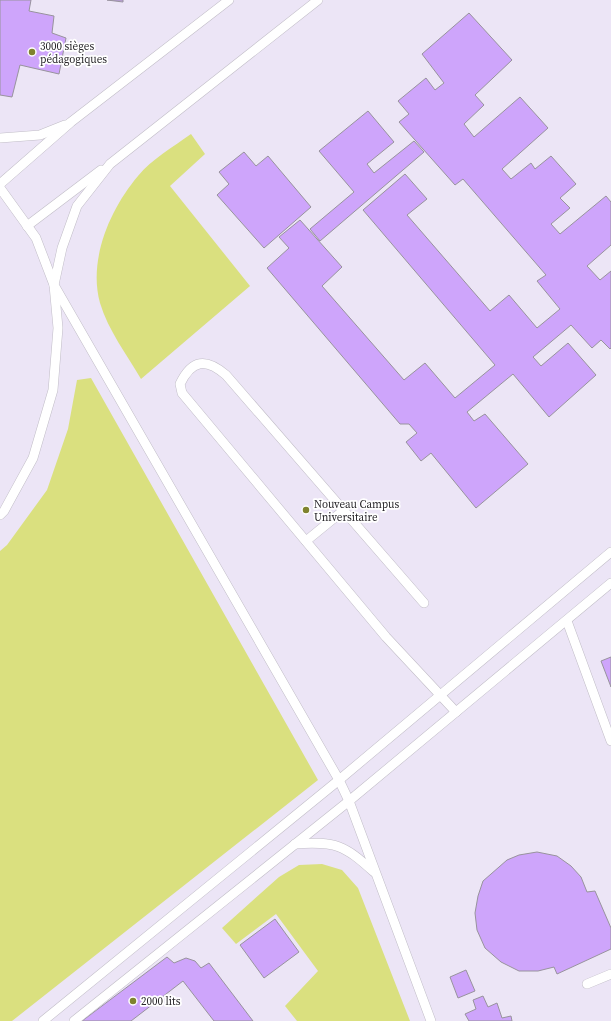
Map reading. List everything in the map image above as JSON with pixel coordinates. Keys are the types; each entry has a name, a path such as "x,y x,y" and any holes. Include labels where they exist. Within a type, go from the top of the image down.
{"lane":[{"path":"0,184 71,122 229,0"},
{"path":"27,226 110,164 318,0"},
{"path":"0,138 40,135 71,122"},
{"path":"0,515 4,511 33,458 53,390 58,328 54,284 62,248 78,206 110,164"},
{"path":"0,188 36,238 54,284 339,780 349,800 431,1021"},
{"path":"424,603 226,375 215,366 206,362 194,366 187,373 180,384 182,393 386,637 441,694 456,712"},
{"path":"306,541 344,510"},
{"path":"43,1021 339,780 611,552"},
{"path":"74,1021 349,800 611,583"},
{"path":"567,621 611,741"},
{"path":"295,844 318,842 338,845 356,855 376,873"},
{"path":"587,984 611,974"}],"shaded area":[{"name":"Nouveau Campus Universitaire","path":"0,0 611,0 611,1021 0,1021"}],"green space":[{"path":"191,134 205,154 170,186 250,286 141,379 113,333 103,313 97,287 99,253 111,219 128,189 138,176 156,159"},
{"path":"91,378 318,780 12,1021 0,1021 0,551 7,545 47,490 68,429 77,380"},
{"path":"322,864 342,870 358,888 410,1021 297,1021 285,1006 318,971 276,914 236,944 222,928 279,877 299,865"}],"building":[{"name":"3000 sièges pédagogiques","path":"0,0 31,0 29,11 54,16 52,33 66,38 59,74 20,65 12,97 0,95"},
{"path":"107,0 123,0 123,2"},
{"path":"469,13 512,60 475,95 484,105 464,124 474,137 520,97 548,128 502,169 511,179 531,163 535,169 551,156 576,184 560,198 570,208 551,224 560,234 606,196 611,202 611,245 587,266 600,280 611,271 611,348 610,349 601,340 592,348 571,325 533,357 541,366 568,343 596,375 549,417 513,374 467,412 474,421 485,414 528,464 476,508 431,453 421,461 406,442 417,433 409,424 400,424 267,268 289,248 279,237 300,220 342,267 322,286 404,380 425,363 455,398 495,365 363,210 405,174 427,199 407,215 490,311 509,295 537,328 560,309 537,281 546,275 463,179 455,185 399,122 409,114 398,101 426,78 435,90 444,83 422,54"},
{"path":"368,111 394,142 367,164 374,173 414,141 424,152 320,241 310,229 354,192 319,151"},
{"path":"244,152 256,166 268,156 311,207 264,248 217,195 229,184 219,172"},
{"path":"611,657 611,687 601,661"},
{"path":"537,852 557,856 571,866 581,877 587,892 595,891 611,928 611,949 557,974 554,967 538,971 519,971 501,962 485,948 477,930 475,913 478,896 483,881 507,860 519,855"},
{"path":"275,919 299,952 264,978 240,945"},
{"name":"2000 lits","path":"167,957 174,963 186,958 195,961 201,968 209,963 253,1021 214,1021 183,981 131,1021 82,1021"},
{"path":"466,970 475,991 458,998 450,977"},
{"path":"483,996 488,1007 497,1003 502,1018 511,1016 512,1021 469,1021 465,1014 476,1009 473,1000"}],"place":[{"name":"3000 sièges pédagogiques","path":"32,52"},
{"name":"Nouveau Campus Universitaire","path":"306,510"},
{"name":"2000 lits","path":"133,1001"}]}
